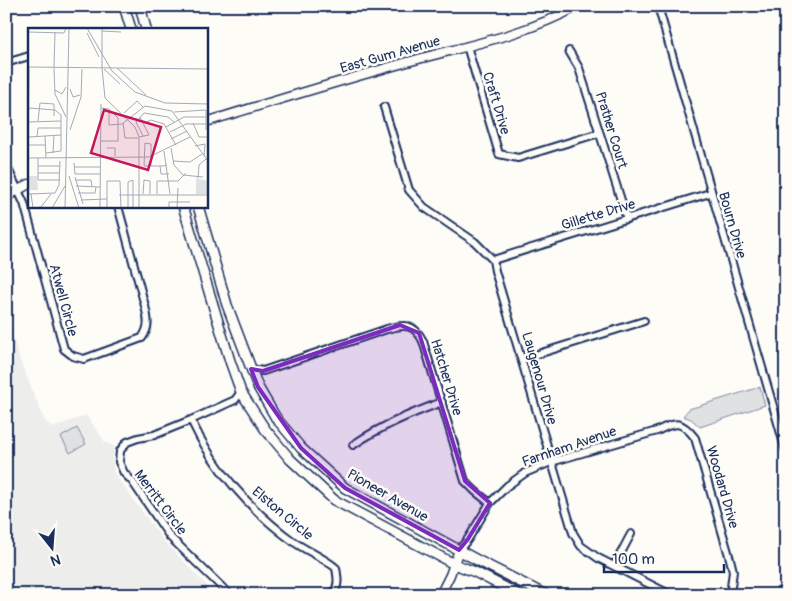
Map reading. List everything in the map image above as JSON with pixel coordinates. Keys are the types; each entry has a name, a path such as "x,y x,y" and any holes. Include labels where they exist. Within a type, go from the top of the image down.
{"main road":[{"path":"124,6 131,28"},
{"path":"140,6 146,28"},
{"name":"Pioneer Avenue","path":"184,208 241,392 265,429 290,459 334,500 454,564 475,572 519,595"},
{"name":"Pioneer Avenue","path":"199,208 227,305 258,388 276,418 301,448 325,472 345,488 546,595"}],"street":[{"name":"East Gum Avenue","path":"208,121 368,73 541,24 578,6"},
{"name":"Bourn Drive","path":"658,6 710,193 786,451"},
{"name":"Craft Drive","path":"467,46 499,154 518,158 599,133"},
{"name":"Prather Court","path":"570,51 579,68 627,219"},
{"path":"6,63 28,56"},
{"path":"384,107 409,190 424,207 475,242 493,260"},
{"path":"6,165 18,190"},
{"path":"6,197 28,185"},
{"name":"Atwell Circle","path":"18,190 24,204 64,349 73,356 84,359 142,338 148,330 145,306 119,208"},
{"name":"Gillette Drive","path":"493,260 710,193"},
{"name":"Laugenour Drive","path":"493,260 570,527 577,540 588,552 671,595"},
{"path":"522,358 644,321"},
{"name":"Hatcher Drive","path":"251,369 262,371 400,325 410,326 419,333 423,341 465,481 475,492 490,502"},
{"name":"Merritt Circle","path":"229,594 170,537 132,481 124,473 119,462 120,451 127,442 154,435 190,420 235,400 241,392"},
{"path":"353,445 374,430 406,415 442,402"},
{"name":"Elston Circle","path":"190,420 199,437 231,483 258,512 293,541 336,568 338,580 333,595"},
{"name":"Farnham Avenue","path":"440,595 459,550 468,539 483,511 490,502 516,479 551,462 679,423"},
{"name":"Woodard Drive","path":"679,423 688,428 695,438 732,565 733,584 730,595"},
{"path":"614,566 631,534"}],"highlighted area":[{"path":"400,325 419,333 465,481 490,503 459,550 345,488 301,448 258,387 251,369 263,371"}],"shaded area":[{"path":"6,314 21,363 44,419 52,428 86,415 105,442 115,447 112,458 114,473 163,540 211,590 212,595 6,595"},
{"path":"760,387 765,405 700,427 691,419 683,416 689,409"},
{"path":"77,428 86,444 70,453 61,437"}]}
